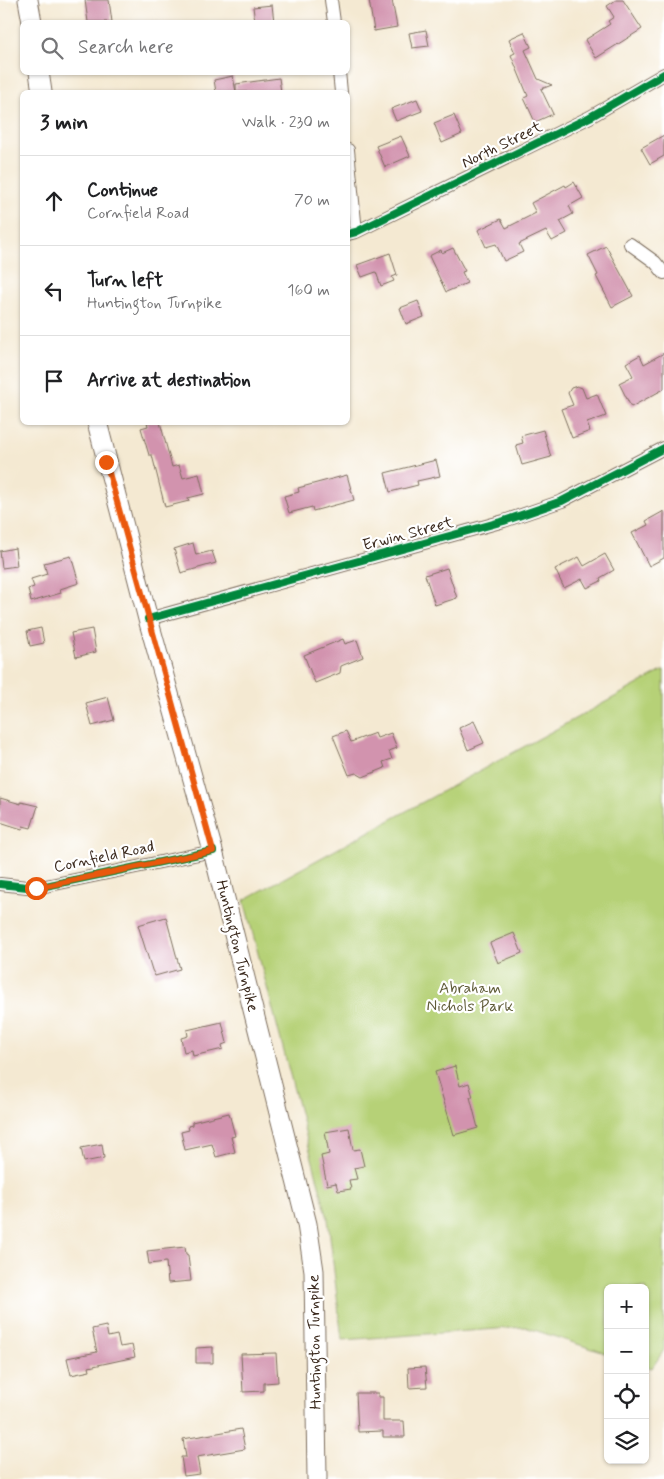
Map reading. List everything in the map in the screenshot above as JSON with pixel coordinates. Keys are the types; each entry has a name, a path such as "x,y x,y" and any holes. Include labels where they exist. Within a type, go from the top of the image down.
{"main road":[{"path":"28,0 32,20"},
{"path":"39,75 42,90"},
{"name":"Huntington Turnpike","path":"98,425 148,619 213,851 307,1224 314,1271 317,1479"}],"street":[{"path":"331,0 334,20"},
{"name":"North Street","path":"352,233 590,117 664,74"},
{"path":"339,75 341,90"},
{"path":"350,192 352,233"},
{"path":"630,244 655,262 664,273"},
{"name":"Erwin Street","path":"148,619 504,521 562,501 664,448"},
{"name":"Cornfield Road","path":"0,884 36,888 213,851"}],"green space":[{"name":"Abraham Nichols Park","path":"664,670 664,1350 652,1368 649,1367 649,1284 604,1284 604,1353 525,1327 342,1340 328,1219 244,900"}],"building":[{"path":"85,0 109,0 112,20 88,20"},
{"path":"369,0 392,0 397,27 374,31"},
{"path":"616,0 623,0 642,29 596,58 585,40 610,24 608,21 614,17 607,6"},
{"path":"272,5 274,20 255,20 253,7"},
{"path":"426,30 429,46 412,48 409,33"},
{"path":"524,32 531,47 525,50 538,79 552,85 541,89 553,114 535,122 524,98 528,96 511,55 515,53 509,39"},
{"path":"233,76 236,90 216,90 214,80"},
{"path":"279,78 281,90 236,90 236,84"},
{"path":"417,99 422,111 396,121 391,109"},
{"path":"454,115 462,134 442,143 434,123"},
{"path":"664,135 664,156 650,164 641,148"},
{"path":"401,136 410,156 385,167 376,146"},
{"path":"574,182 583,198 569,206 573,214 560,221 567,233 552,241 546,231 519,244 523,252 504,261 496,244 486,247 478,230 501,219 506,228 536,213 531,203"},
{"path":"606,246 633,296 612,307 596,276 598,275 588,255"},
{"path":"453,248 465,271 462,272 467,283 446,292 429,256 441,250 442,253"},
{"path":"390,253 397,275 392,277 394,281 381,286 376,272 362,277 357,265"},
{"path":"418,301 424,317 406,324 400,308"},
{"path":"664,353 664,389 631,407 619,383 633,376 626,363 640,355 644,364"},
{"path":"577,386 582,388 586,398 597,394 606,416 587,423 590,431 572,438 561,409 573,405 568,393 571,388"},
{"path":"161,425 172,467 179,465 183,478 199,474 204,494 188,498 189,501 165,507 152,455 149,455 141,428"},
{"path":"543,430 551,457 522,465 516,445 523,443 521,436"},
{"path":"436,460 440,476 417,481 418,485 390,492 385,473"},
{"path":"347,475 354,500 313,511 312,507 289,513 284,496 299,492 298,488"},
{"path":"664,511 664,558 649,566 632,533 648,525 646,521"},
{"path":"193,543 196,555 212,551 216,563 181,573 174,549"},
{"path":"15,548 17,566 2,568 0,551"},
{"path":"605,554 614,570 600,578 601,581 587,588 582,579 564,588 555,569 579,557 584,566"},
{"path":"71,556 79,583 60,589 61,593 31,602 28,589 34,587 31,579 47,574 44,563"},
{"path":"447,568 457,598 435,605 425,575"},
{"path":"41,628 44,643 30,646 27,631"},
{"path":"92,629 96,652 76,657 71,633"},
{"path":"343,639 345,644 357,640 363,657 341,666 340,673 315,683 304,655"},
{"path":"108,697 114,720 92,726 86,703"},
{"path":"474,721 484,743 468,750 459,728"},
{"path":"346,731 351,742 375,733 377,738 391,733 397,748 389,751 392,759 383,762 385,768 363,777 356,773 349,775 333,736"},
{"path":"0,798 21,804 21,802 38,806 31,828 23,826 22,829 0,822"},
{"path":"166,917 180,969 155,976 138,925"},
{"path":"514,933 522,953 498,963 490,943"},
{"path":"222,1022 227,1043 222,1045 223,1049 193,1056 192,1050 184,1052 181,1038 188,1036 187,1030"},
{"path":"455,1066 460,1086 469,1083 473,1097 470,1097 478,1128 454,1135 435,1072"},
{"path":"229,1113 235,1136 231,1137 235,1152 216,1157 212,1144 185,1150 181,1132 189,1130 188,1126 192,1125 192,1122"},
{"path":"349,1128 353,1150 360,1149 364,1166 354,1168 357,1179 349,1180 351,1189 338,1191 336,1183 327,1185 321,1156 329,1154 325,1132"},
{"path":"102,1144 104,1158 84,1162 81,1148"},
{"path":"185,1247 186,1254 188,1255 191,1281 168,1283 166,1262 149,1264 147,1251"},
{"path":"106,1326 108,1337 117,1335 120,1347 132,1345 135,1357 89,1367 90,1371 71,1375 67,1358 97,1352 92,1329"},
{"path":"213,1347 213,1363 196,1363 196,1348"},
{"path":"276,1353 278,1382 264,1383 264,1391 243,1392 241,1354"},
{"path":"425,1367 427,1387 409,1388 408,1368"},
{"path":"356,1393 378,1393 378,1397 383,1397 383,1421 404,1421 405,1437 383,1437 383,1431 358,1432"},
{"path":"241,1429 245,1449 197,1457 200,1474 184,1476 181,1457 186,1457 183,1439"}],"cycle path":[{"path":"350,234 590,117 664,74"},
{"path":"148,619 504,521 562,501 664,448"},
{"path":"0,884 36,888 213,851"}],"route":[{"path":"36,888 213,851 106,462"}]}
